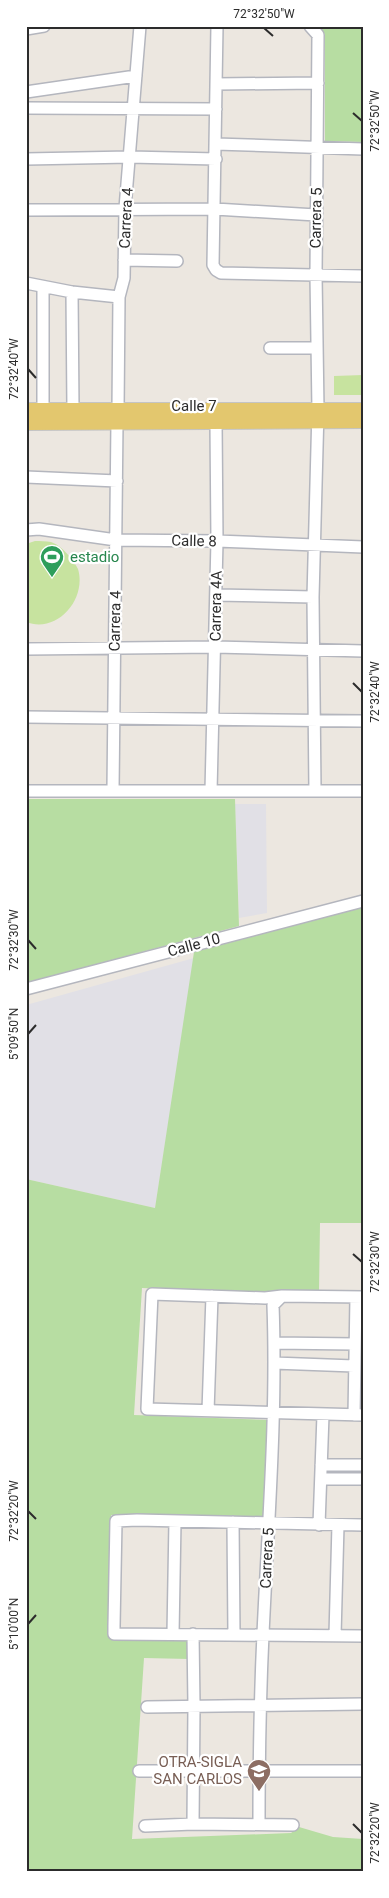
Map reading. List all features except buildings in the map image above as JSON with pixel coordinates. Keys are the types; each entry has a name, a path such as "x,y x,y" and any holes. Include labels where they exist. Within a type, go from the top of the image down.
{"main road":[{"name":"Calle 7","path":"26,410 73,410 118,416 216,422 317,416 363,410"},
{"name":"Calle 7","path":"26,423 118,416 317,416 363,422"}],"street":[{"path":"26,29 44,26"},
{"name":"Carrera 4","path":"113,790 119,297 124,278 125,208 140,26"},
{"path":"217,26 214,265 216,270 221,273 363,276"},
{"name":"Carrera 5","path":"311,27 318,35 315,544"},
{"path":"26,92 136,76"},
{"path":"217,84 318,83"},
{"path":"26,108 216,109"},
{"path":"216,144 363,149"},
{"path":"26,159 130,157 216,159"},
{"path":"26,210 215,209 316,215"},
{"path":"124,260 176,261"},
{"path":"26,283 72,292 119,297"},
{"path":"43,287 43,410"},
{"path":"72,292 73,410"},
{"path":"270,348 317,348"},
{"name":"Carrera 4A","path":"211,791 217,541 216,422"},
{"path":"26,476 117,481"},
{"name":"Calle 8","path":"26,530 116,540 217,541 363,547"},
{"path":"315,544 313,650 315,791"},
{"path":"216,595 314,597"},
{"path":"26,649 215,647 363,651"},
{"path":"26,717 113,720 363,721"},
{"path":"26,791 363,791"},
{"name":"Calle 10","path":"26,989 363,901"},
{"path":"152,1294 265,1298 282,1296 360,1297 354,1366 358,1415 147,1409 152,1294"},
{"path":"208,1411 212,1296"},
{"name":"Carrera 5","path":"259,1823 260,1705 273,1413 274,1343 272,1305 282,1296"},
{"path":"274,1343 355,1344"},
{"path":"274,1363 354,1366"},
{"path":"320,1525 323,1415"},
{"path":"321,1465 363,1465"},
{"path":"321,1479 363,1479"},
{"path":"363,1525 116,1521 114,1634 363,1636"},
{"path":"174,1634 175,1521"},
{"path":"233,1522 234,1634"},
{"path":"335,1636 338,1525"},
{"path":"192,1824 193,1634"},
{"path":"147,1707 363,1704"},
{"path":"139,1770 363,1772"},
{"path":"145,1826 293,1824"}],"shaded area":[{"path":"235,804 266,804 267,913 239,918"},
{"path":"194,958 155,1208 26,1179 26,1005"}],"green space":[{"path":"320,26 363,26 363,142 325,141 325,35"},
{"path":"363,375 363,395 334,395 334,376"},
{"name":"estadio","path":"35,541 51,542 61,548 77,567 80,580 74,602 67,611 48,623 38,624 26,622 26,544"},
{"path":"26,799 235,799 239,926 26,983"},
{"path":"363,907 363,1223 320,1223 319,1292 266,1293 142,1288 134,1415 268,1420 263,1518 111,1515 110,1639 189,1641 189,1659 144,1658 132,1839 291,1833 299,1827 333,1837 363,1839 363,1872 26,1872 26,1179 155,1208 194,952"}],"place":[{"name":"estadio","path":"52,578"},
{"name":"OTRA-SIGLA SAN CARLOS","path":"259,1792"}]}
